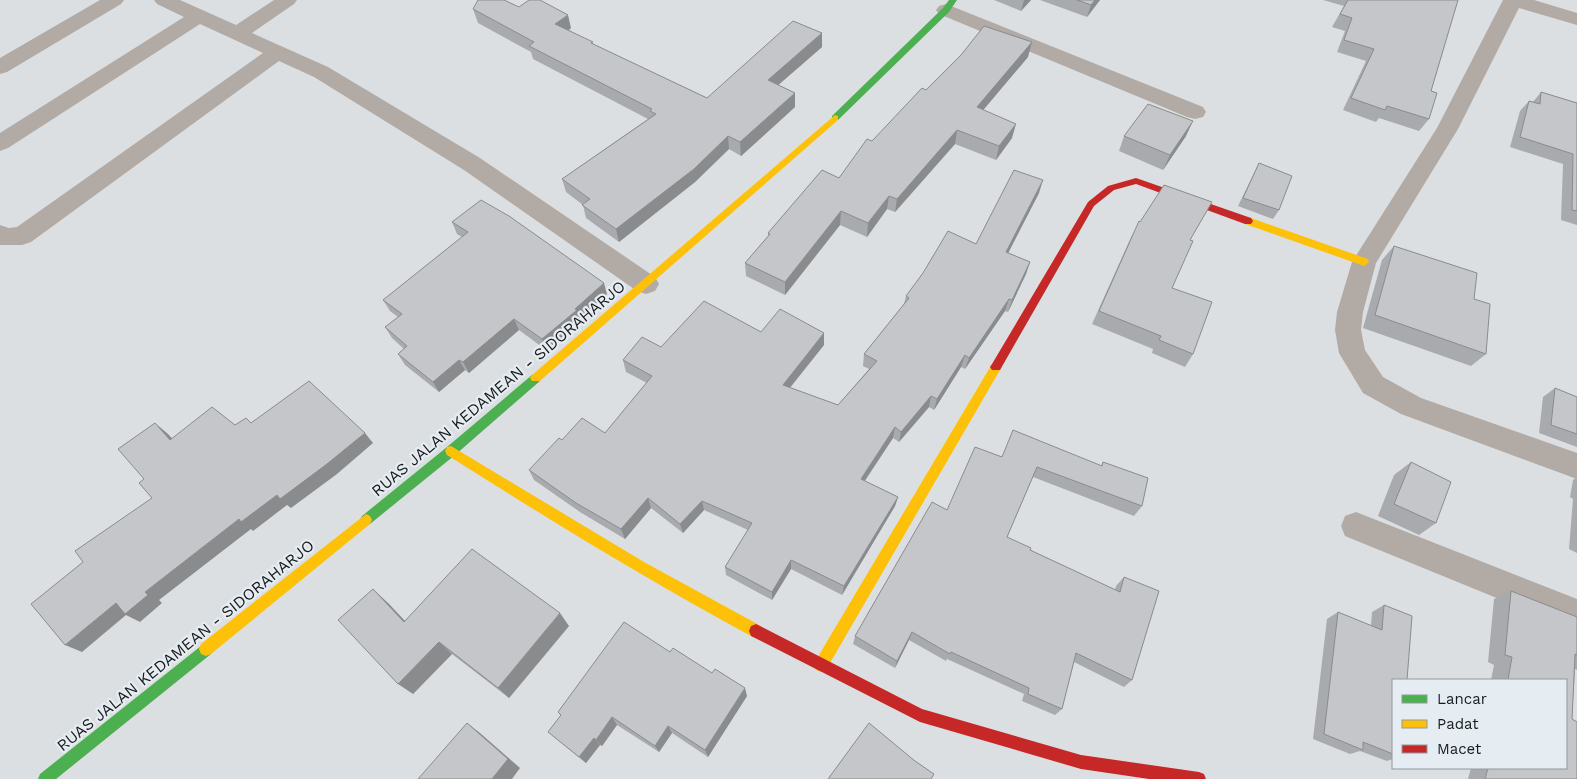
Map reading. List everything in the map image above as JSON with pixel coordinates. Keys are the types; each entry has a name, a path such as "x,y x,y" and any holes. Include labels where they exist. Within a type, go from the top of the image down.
{"street":[{"path":"0,67 114,0"},
{"path":"164,0 321,72 472,164 646,284"},
{"path":"237,34 287,0"},
{"path":"1577,19 1513,0 1447,129 1364,262 1350,312 1348,330 1352,353 1373,385 1411,406 1577,466"},
{"path":"949,5 1195,112"},
{"name":"RUAS JALAN KEDAMEAN - SIDORAHARJO","path":"45,779 451,451 797,152 883,73 949,5"},
{"path":"0,143 199,16"},
{"path":"0,234 5,237 22,236 278,52"},
{"path":"821,665 1091,204 1102,192 1114,185 1136,181 1364,262"},
{"path":"451,451 551,514 695,599 920,715 1081,762 1199,779"},
{"path":"1356,526 1577,615"}],"building":[{"path":"478,0 504,0 519,7 529,0 540,0 568,15 555,24 707,98 793,21 822,33 768,80 795,93 740,142 728,136 694,169 616,229 582,205 590,199 562,179 656,114 650,111 652,109 529,46 534,42 473,9"},
{"path":"1077,0 1095,0 1091,5"},
{"path":"1348,0 1458,0 1431,91 1437,93 1429,119 1387,106 1385,110 1351,98 1374,49 1344,40 1352,18 1340,14"},
{"path":"984,26 1032,42 977,107 1016,124 999,146 957,130 897,199 889,196 868,223 841,211 785,282 745,263 822,170 839,178 867,139 872,141 922,88 926,90 961,55"},
{"path":"1541,92 1577,103 1577,211 1572,210 1573,154 1520,137 1529,101 1540,104"},
{"path":"1148,104 1193,121 1170,155 1124,136"},
{"path":"1259,163 1292,176 1279,210 1243,198"},
{"path":"1014,170 1043,180 1006,252 1030,262 1012,300 1009,299 969,358 965,355 937,399 931,396 901,432 895,427 861,479 898,497 844,586 791,560 772,592 725,567 752,523 702,501 680,524 648,498 621,529 576,503 529,470 559,438 562,440 582,418 605,433 652,376 623,360 642,337 661,347 704,301 761,332 780,309 824,333 783,385 838,405 877,361 864,354 909,298 906,296 923,273 948,231 976,244"},
{"path":"1164,185 1212,202 1190,240 1193,241 1172,288 1212,302 1193,354 1159,340 1161,336 1099,311 1139,221"},
{"path":"481,200 509,216 604,283 575,309 577,310 542,339 514,319 463,362 459,360 433,382 398,354 407,346 385,327 402,314 383,300 468,232 452,222"},
{"path":"1394,246 1477,273 1474,299 1490,304 1486,354 1375,315"},
{"path":"309,381 365,433 280,499 277,495 241,522 239,519 145,592 148,595 125,614 116,603 65,645 31,604 83,562 75,551 152,498 139,483 144,479 118,449 155,423 170,440 212,407 235,425 246,418 251,423"},
{"path":"1555,388 1577,397 1577,434 1551,425"},
{"path":"1013,430 1102,466 1103,462 1148,478 1142,506 1037,467 1007,537 1031,548 1030,550 1120,592 1124,577 1159,591 1132,680 1076,653 1062,709 1028,694 1029,688 951,652 950,654 912,632 897,661 855,636 932,502 947,510 975,447 1002,457"},
{"path":"1411,462 1451,482 1436,523 1394,504"},
{"path":"472,549 560,613 498,688 439,642 398,684 338,620 373,589 404,622"},
{"path":"1511,591 1577,617 1577,655 1575,654 1572,719 1577,722 1577,779 1485,779 1488,769 1567,769 1567,679 1508,679 1512,657 1505,655"},
{"path":"1384,605 1412,616 1407,679 1392,679 1392,754 1363,742 1363,750 1324,734 1338,612 1382,630"},
{"path":"624,622 670,652 673,648 712,673 715,669 745,688 705,750 668,726 655,746 612,717 596,740 594,738 579,757 548,732 561,715 558,712"},
{"path":"467,723 508,759 492,779 418,779"},
{"path":"869,723 915,761 934,774 931,779 828,779"}],"traffic: fast":[{"path":"835,118 946,10 953,0"},
{"path":"366,520 451,451 536,378"},
{"path":"45,779 206,649"}],"traffic: slow":[{"path":"536,378 835,118"},
{"path":"1248,221 1364,262"},
{"path":"821,665 996,367"},
{"path":"451,451 640,566 756,631"},
{"path":"206,649 366,520"}],"traffic: jam":[{"path":"996,367 1091,204 1111,188 1136,181 1248,221"},
{"path":"756,631 920,715 1081,762 1199,779"}]}
